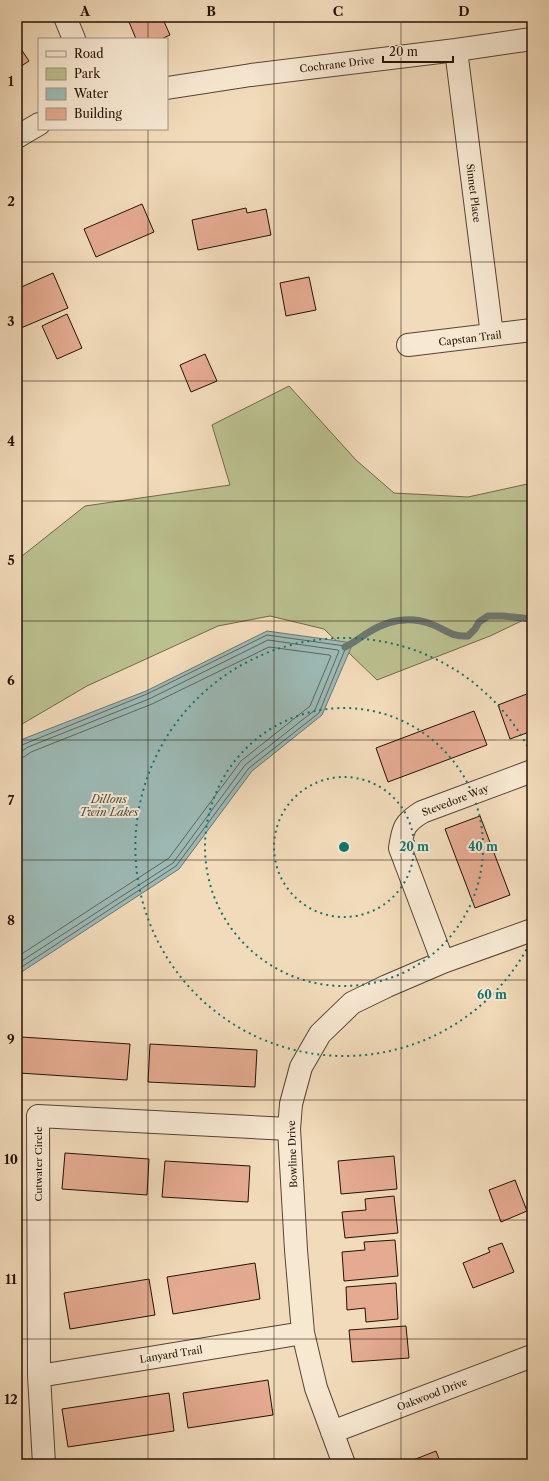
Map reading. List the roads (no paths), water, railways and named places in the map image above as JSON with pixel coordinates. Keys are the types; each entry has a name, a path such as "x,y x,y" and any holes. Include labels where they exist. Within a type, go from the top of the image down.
{"street":[{"path":"65,17 74,38"},
{"name":"Cochrane Drive","path":"168,88 251,75 456,50 532,39"},
{"name":"Sinnet Place","path":"456,50 492,335"},
{"path":"17,136 38,125"},
{"name":"Capstan Trail","path":"408,345 532,330"},
{"name":"Stevedore Way","path":"443,962 400,848 402,832 409,820 422,812 532,771"},
{"name":"Bowline Drive","path":"344,1464 316,1388 303,1333 296,1250 290,1129 291,1104 301,1067 320,1034 352,1003 443,962 532,930"},
{"name":"Cutwater Circle","path":"44,1464 39,1376 38,1116 290,1129"},
{"name":"Lanyard Trail","path":"39,1376 303,1333"},
{"name":"Oakwood Drive","path":"332,1432 532,1356"}],"water":[{"name":"Dillons Twin Lakes","path":"267,631 353,643 322,715 252,771 179,869 17,975 17,744 23,739 146,691"}],"waterway":[{"path":"345,647 376,628 399,620 415,620 436,626 452,634 468,636 479,622 488,616 532,619"}]}
